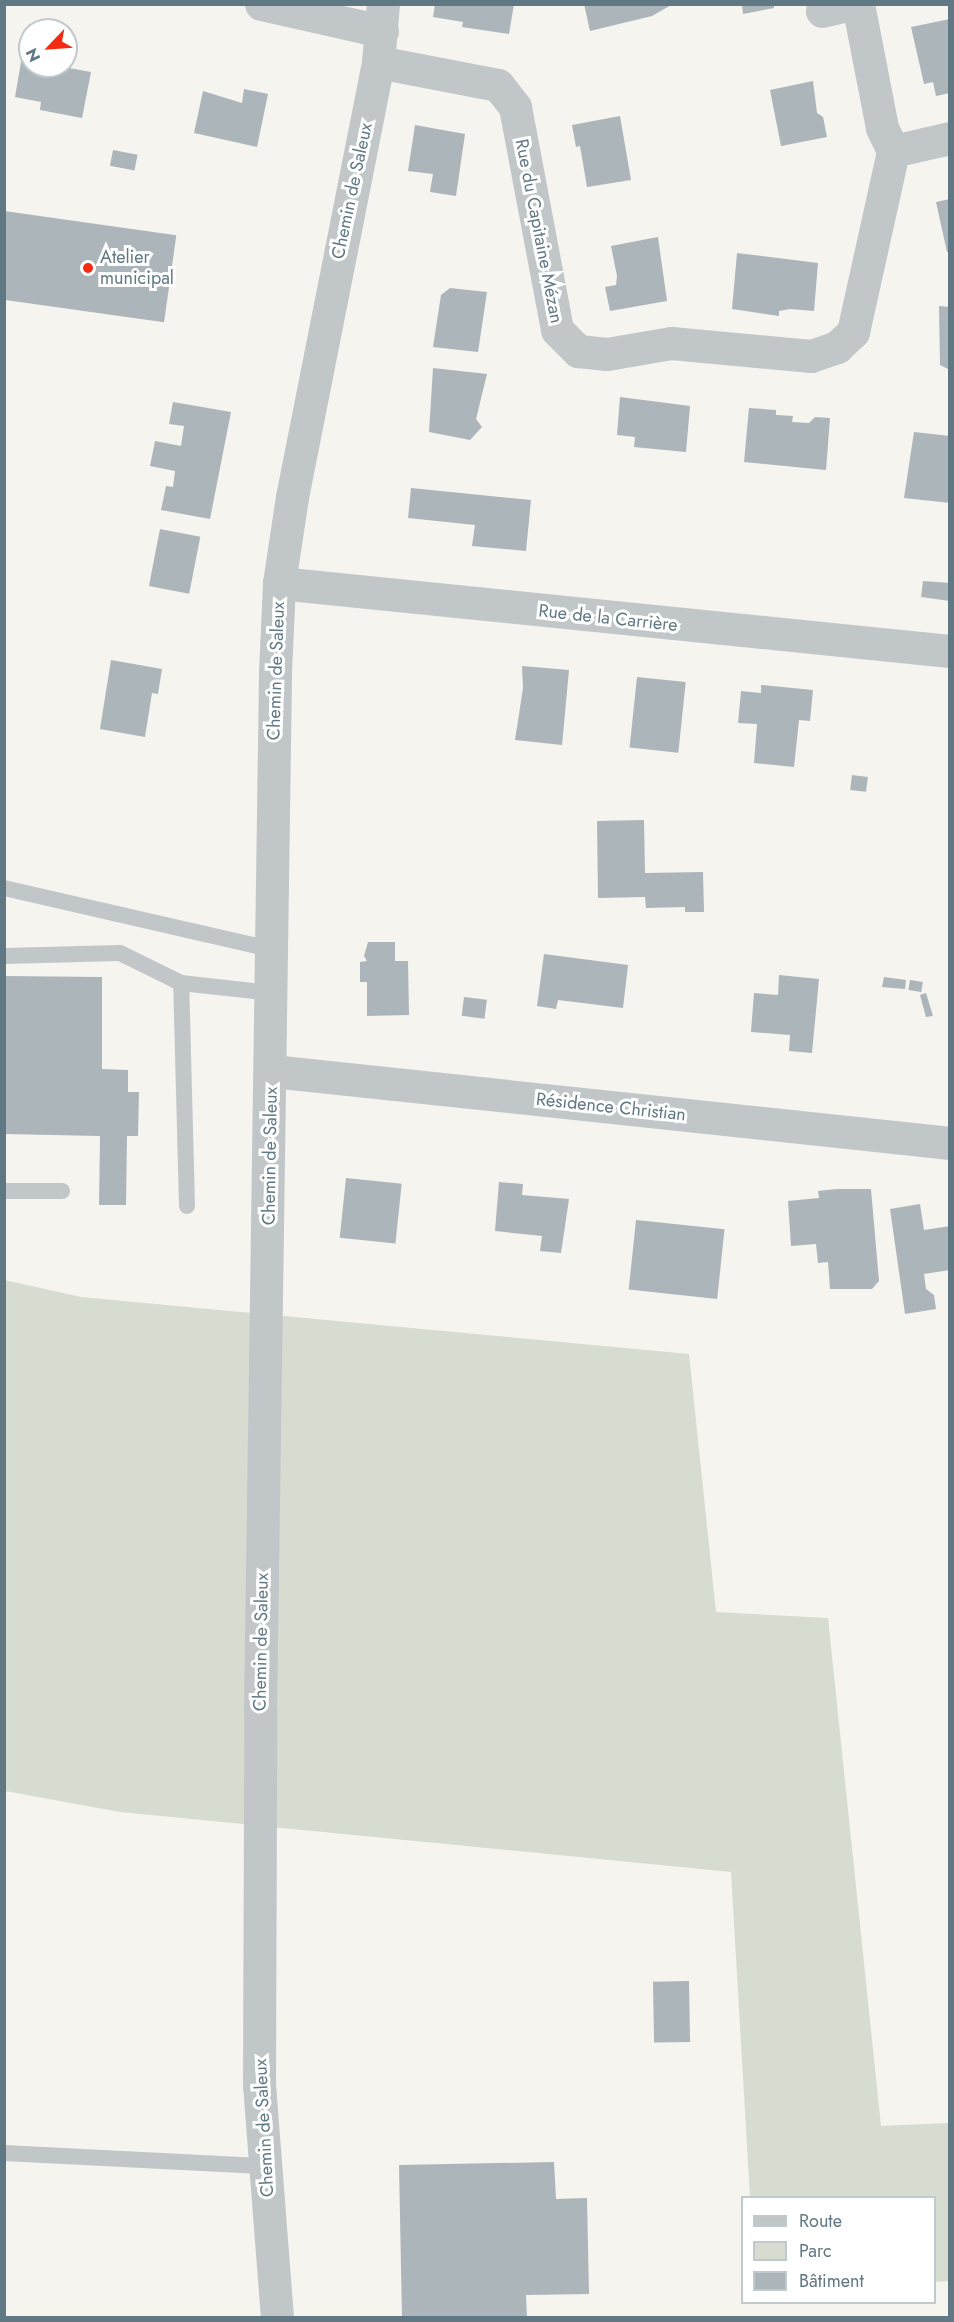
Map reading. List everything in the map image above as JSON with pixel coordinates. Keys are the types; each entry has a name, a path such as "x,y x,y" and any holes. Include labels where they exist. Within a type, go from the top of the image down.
{"street":[{"name":"Rue du Capitaine Mézan","path":"261,4 381,32 498,85 515,107 557,330 578,351 607,354 670,343 811,356 837,347 854,332 893,151"},
{"path":"858,4 882,128 893,151 950,138"},
{"name":"Chemin de Saleux","path":"277,2318 259,2086 260,1710 272,1071 271,841 279,583 292,497 381,32"},
{"name":"Rue de la Carrière","path":"279,583 943,650"},
{"name":"Résidence Christian","path":"272,1071 950,1143"}],"lane":[{"path":"4,888 272,949"},
{"path":"4,956 120,953 181,984 271,993"},
{"path":"181,984 187,1206"},
{"path":"4,1191 62,1191"},
{"path":"4,2153 265,2166"}],"green space":[{"path":"4,1280 81,1297 689,1354 716,1612 828,1618 881,2126 949,2123 949,2281 936,2282 936,2196 750,2196 731,1872 120,1812 5,1791"}],"building":[{"path":"435,4 514,4 509,34 462,27 463,22 433,17"},
{"path":"584,4 673,4 652,16 590,31"},
{"path":"742,4 774,4 774,8 743,14"},
{"path":"950,19 950,93 936,96 933,82 924,84 911,27"},
{"path":"78,70 91,72 82,118 40,110 41,102 15,97 18,78 78,78"},
{"path":"813,81 817,113 823,117 827,137 781,146 770,90"},
{"path":"244,89 268,94 257,147 194,133 203,91 242,103"},
{"path":"620,116 631,180 587,187 580,146 576,147 572,125"},
{"path":"415,125 465,134 456,196 430,192 433,174 408,171"},
{"path":"113,150 138,155 134,170 110,166"},
{"path":"950,199 950,252 947,252 936,202"},
{"name":"Atelier municipal","path":"4,211 176,235 164,322 4,300"},
{"path":"658,237 667,301 610,311 605,287 616,285 617,276 611,246"},
{"path":"737,253 818,263 814,311 790,309 779,311 779,316 732,309"},
{"path":"450,288 487,292 478,352 433,347 441,295"},
{"path":"939,306 950,307 950,370 940,365"},
{"path":"433,368 487,374 476,419 482,427 470,440 429,432"},
{"path":"620,397 690,406 686,452 634,447 635,437 617,435"},
{"path":"173,402 231,412 210,519 161,510 166,486 173,487 175,471 150,466 155,441 181,446 184,426 169,424"},
{"path":"749,408 776,410 776,415 793,416 792,422 809,423 815,417 830,418 826,470 744,462"},
{"path":"914,432 950,436 950,503 904,498"},
{"path":"411,488 531,500 526,551 472,546 475,525 408,518"},
{"path":"160,529 200,537 189,594 149,586"},
{"path":"923,581 950,583 950,601 921,597"},
{"path":"111,660 162,669 158,694 152,693 145,737 100,729"},
{"path":"522,666 569,670 562,745 515,740 523,688"},
{"path":"637,677 686,682 678,753 630,748"},
{"path":"761,685 813,690 810,721 799,720 794,767 754,763 757,724 738,723 741,691 761,693"},
{"path":"852,775 868,777 866,792 850,790"},
{"path":"644,820 645,873 703,872 704,912 685,912 685,907 646,908 645,897 598,898 597,821"},
{"path":"368,942 395,942 395,961 408,961 409,1015 367,1016 367,982 360,982 360,962 367,961 364,956"},
{"path":"544,954 628,965 623,1008 558,1000 556,1009 537,1006"},
{"path":"779,975 819,979 812,1053 789,1051 790,1035 751,1032 754,993 778,995"},
{"path":"5,976 102,977 102,1069 128,1070 128,1092 139,1092 138,1136 127,1136 126,1205 99,1205 100,1136 5,1134"},
{"path":"884,977 906,980 905,989 882,987"},
{"path":"910,980 923,982 921,992 908,990"},
{"path":"926,993 933,1016 926,1017 920,995"},
{"path":"464,997 487,1000 485,1019 462,1016"},
{"path":"346,1178 402,1184 395,1244 340,1238"},
{"path":"499,1182 523,1184 522,1195 569,1199 561,1253 540,1251 542,1236 495,1231"},
{"path":"871,1189 879,1281 872,1289 830,1289 828,1262 818,1263 816,1244 791,1246 788,1201 819,1198 818,1191"},
{"path":"920,1204 924,1230 950,1226 950,1270 924,1274 926,1289 934,1295 936,1309 905,1314 890,1209"},
{"path":"636,1220 725,1229 717,1299 629,1290"},
{"path":"689,1981 690,2042 654,2043 653,1982"},
{"path":"554,2162 556,2199 587,2198 589,2294 526,2295 527,2318 402,2318 399,2165"}],"place":[{"name":"Atelier municipal","path":"88,268"}]}
